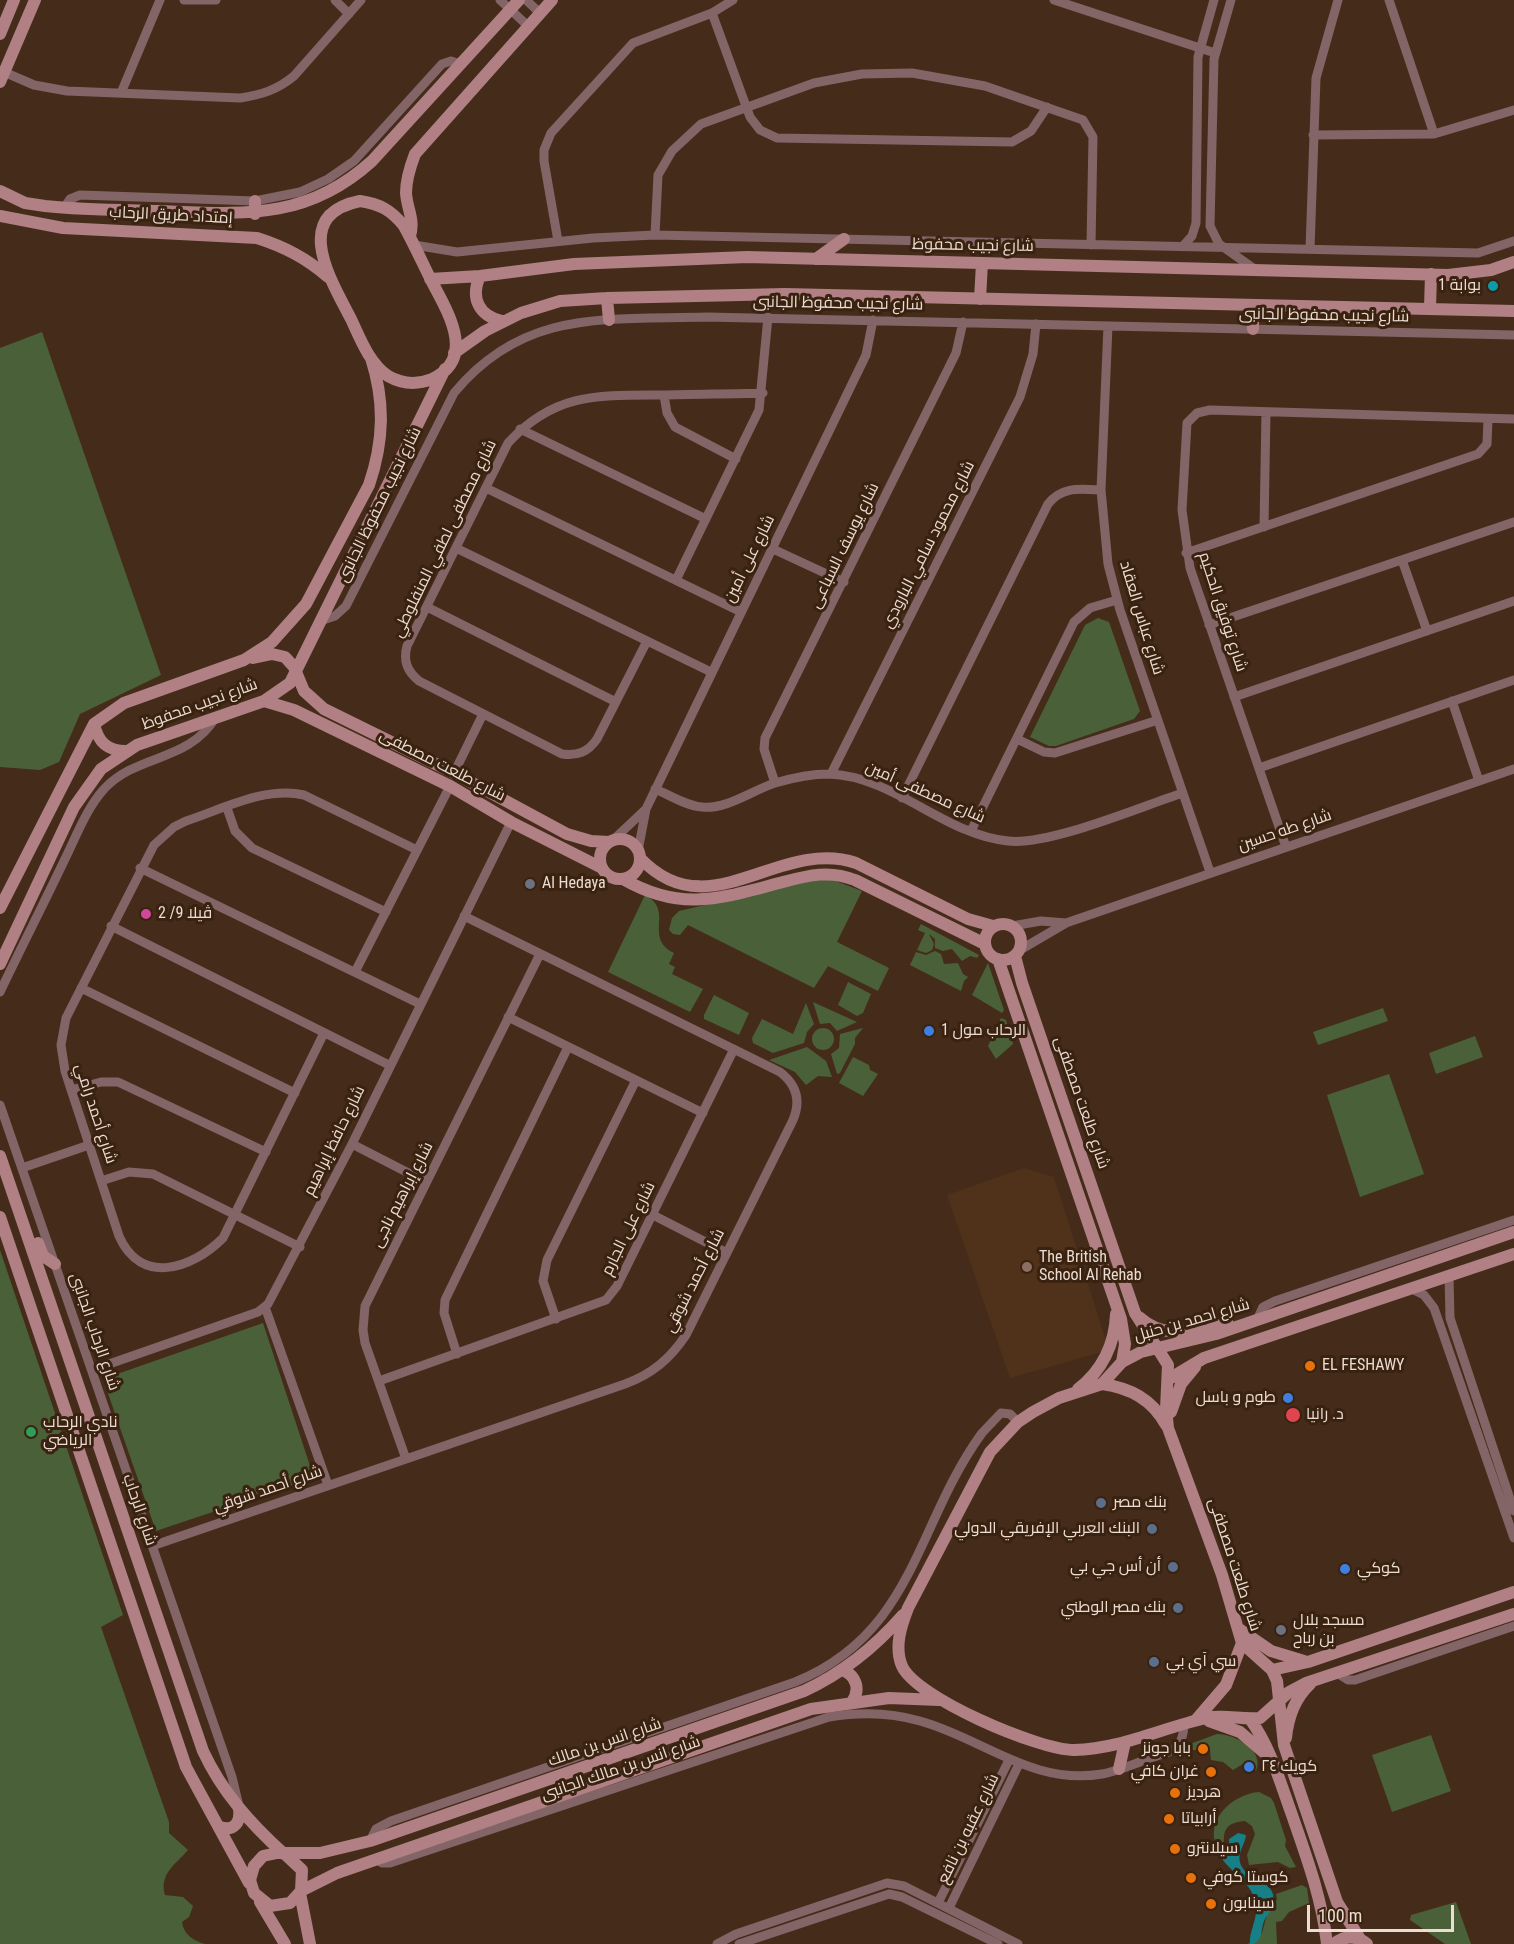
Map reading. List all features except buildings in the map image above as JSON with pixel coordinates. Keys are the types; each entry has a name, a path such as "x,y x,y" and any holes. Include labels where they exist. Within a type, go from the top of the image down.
{"street":[{"path":"0,34 14,0"},
{"path":"35,0 2,77 51,89 240,98 269,92 282,86 294,76 362,0"},
{"path":"121,93 160,0"},
{"path":"184,0 216,0"},
{"path":"334,0 349,14"},
{"path":"500,0 515,5 528,26"},
{"path":"526,0 540,13"},
{"path":"412,241 412,217 406,194 406,180 415,154 552,0"},
{"path":"558,241 544,161 544,150 551,133 633,43 711,13 733,0"},
{"path":"1054,0 1083,4 1215,53"},
{"path":"1183,246 1192,237 1196,224 1200,48 1214,0"},
{"path":"1231,0 1215,53 1210,226 1214,239 1257,270"},
{"path":"1310,249 1316,78 1338,0"},
{"path":"1389,0 1434,135"},
{"name":"إمتداد طريق الرحاب","path":"0,191 25,203 64,208 255,214 288,208 329,193 357,175 515,5"},
{"path":"711,13 746,107 756,126 777,138 1004,142 1025,136 1047,107"},
{"path":"64,208 70,200 80,195 255,201 300,192 328,179 354,161 442,64 451,61 460,64"},
{"path":"655,235 655,188 664,162 681,141 701,124 814,83 887,73 961,80 1077,116 1088,125 1093,138 1091,244"},
{"path":"1313,135 1434,135 1514,110"},
{"path":"381,132 391,140"},
{"path":"329,193 336,208"},
{"path":"255,201 255,214"},
{"path":"445,369 429,380 410,383 386,374 371,358 329,278 322,259 320,238 329,217 336,208 360,201 379,204 396,216 412,241 455,331 454,353"},
{"name":"إمتداد طريق الرحاب","path":"0,216 63,228 257,238 284,246 329,278"},
{"path":"412,241 457,252 558,241 655,235 1479,253 1514,241"},
{"path":"816,259 844,239"},
{"name":"شارع نجيب محفوظ","path":"430,279 635,260 747,257 1431,274 1471,273 1514,262"},
{"path":"980,299 982,263"},
{"path":"1430,308 1431,274"},
{"path":"480,276 476,285 478,305 492,319 501,321"},
{"path":"454,353 501,321 560,302 607,297 707,294 1514,311"},
{"path":"607,297 609,320"},
{"path":"1253,306 1253,329"},
{"path":"676,580 759,410 763,393 768,317"},
{"name":"شارع نجيب محفوظ الجانبى","path":"320,621 335,616 346,606 443,411 470,374 500,349 531,333 563,324 609,320 768,317 1514,335"},
{"name":"شارع على أمين","path":"610,842 646,808 656,789 866,354 873,320"},
{"name":"شارع يوسف السباعى","path":"775,783 764,749 765,738 956,353 963,322"},
{"name":"شارع محمود سامي البارودي","path":"831,774 1020,397 1033,354 1035,324"},
{"name":"شارع عباس العقاد","path":"1108,326 1101,489 1105,545 1117,600 1210,872"},
{"name":"شارع نجيب محفوظ","path":"0,963 81,793 101,770 126,751 264,700 283,690 296,674 320,621 454,353"},
{"name":"شارع نجيب محفوظ","path":"0,908 94,724 124,703 244,660 272,642 296,618 369,485 376,465 382,422 381,400 371,358"},
{"name":"شارع مصطفى لطفي المنفلوطي","path":"647,641 592,746 586,751 570,755 562,754 419,681 408,669 405,654 508,443 520,429 550,409 584,398 763,393"},
{"path":"664,395 667,413 675,427 736,459"},
{"name":"شارع توفيق الحكيم","path":"1286,847 1186,553 1182,510 1187,423 1203,411 1514,419"},
{"path":"1264,526 1266,412"},
{"path":"1186,553 1478,454 1487,444 1488,418"},
{"path":"520,429 706,519"},
{"path":"486,488 741,612"},
{"path":"902,798 1048,504 1067,490 1101,489"},
{"path":"1209,625 1514,522"},
{"path":"456,548 711,672"},
{"path":"772,549 844,582"},
{"path":"1402,560 1427,631"},
{"path":"971,831 1074,622 1090,608 1117,600"},
{"path":"1234,697 1514,601"},
{"path":"427,607 616,702"},
{"name":"شارع طلعت مصطفى","path":"244,660 279,655 290,662 304,691 324,709 454,773 567,834 591,841 610,842"},
{"path":"1259,768 1514,680"},
{"name":"شارع طلعت مصطفى","path":"264,700 286,706 450,786 511,822 602,868"},
{"path":"1452,702 1479,781"},
{"path":"454,773 483,714"},
{"path":"0,992 84,820 105,789 135,767 196,742 208,731 216,717"},
{"path":"1017,740 1044,752 1055,753 1158,720"},
{"path":"94,724 101,742 117,751 126,751"},
{"name":"شارع طه حسين","path":"1018,953 1066,923 1514,769"},
{"name":"شارع مصطفى أمين","path":"656,789 694,806 711,807 775,783 806,776 831,774 857,779 971,831 1008,842 1033,841 1183,793"},
{"path":"355,972 450,786"},
{"name":"شارع أحمد رامي","path":"324,1033 223,1238 202,1256 177,1265 150,1266 134,1258 122,1244 71,1090 62,1058 61,1045 66,1018 153,844 174,827 227,808 269,794 296,793 417,850"},
{"path":"227,808 235,831 252,848 386,912"},
{"name":"شارع على أمين","path":"639,855 646,808"},
{"name":"شارع حافظ إبراهيم","path":"265,1307 300,1247 511,822"},
{"path":"985,944 855,880 836,874 806,875 721,898 697,901 657,896 623,879 611,877 602,868 602,851 610,842 624,840 661,877 679,885 699,888 727,884 801,860 838,858 856,863 968,919 993,926 1005,923 1012,926 1022,939 1018,953 1010,959 998,959 990,955 985,944 986,934 993,926"},
{"path":"623,879 635,872 639,855"},
{"path":"140,868 420,1004"},
{"name":"شارع أحمد شوقي","path":"152,1546 625,1384 652,1371 677,1349 686,1335 793,1120 798,1102 793,1085 787,1078 734,1049 464,916"},
{"name":"شارع طه حسين","path":"1012,926 1041,921 1066,923"},
{"path":"111,926 389,1065"},
{"name":"شارع طلعت مصطفى","path":"1018,953 1022,983 1135,1313 1166,1359 1169,1379 1166,1409 1168,1428"},
{"name":"شارع إبراهيم ناجى","path":"406,1459 363,1330 365,1306 540,954"},
{"name":"شارع طلعت مصطفى","path":"998,959 1117,1307 1125,1344 1122,1362"},
{"path":"81,988 295,1093"},
{"path":"508,1017 703,1113"},
{"path":"457,1354 444,1313 445,1300 568,1047"},
{"name":"شارع على الجارم","path":"379,1381 598,1305 612,1294 734,1049"},
{"path":"556,1319 543,1281 547,1260 636,1080"},
{"path":"71,1090 101,1082 118,1082 266,1152"},
{"name":"شارع الرحاب الجانبى","path":"0,1105 232,1777 239,1809"},
{"path":"352,1144 426,1182"},
{"path":"22,1168 89,1145"},
{"name":"شارع الرحاب","path":"0,1156 203,1751 219,1784 239,1809 285,1854"},
{"path":"101,1181 129,1173 153,1174 300,1247"},
{"path":"652,1215 727,1253"},
{"path":"0,1217 186,1767 251,1887 285,1944"},
{"path":"1135,1313 1154,1327 1176,1333 1252,1322 1263,1307 1275,1301 1514,1220"},
{"path":"26,1233 35,1236 43,1256 55,1264"},
{"name":"شارع احمد بن حنبل","path":"1102,1384 1122,1362 1156,1347 1216,1334 1512,1234"},
{"path":"1169,1379 1204,1358 1514,1254"},
{"path":"1449,1276 1450,1318 1514,1510"},
{"path":"1412,1289 1424,1295 1434,1308 1514,1538"},
{"path":"92,1370 265,1307 328,1485"},
{"path":"1073,1392 1084,1384 1103,1362 1114,1335 1117,1307"},
{"path":"1216,1334 1215,1343 1224,1352"},
{"path":"1168,1428 1177,1391 1186,1377 1204,1358"},
{"path":"1102,1384 1073,1392 1046,1404 1018,1422 984,1461 908,1608 899,1637 902,1666 920,1686 943,1700 1032,1743 1052,1748 1092,1749 1125,1742 1190,1722 1223,1716 1250,1719 1267,1715 1277,1702 1297,1687 1315,1679 1514,1614"},
{"name":"شارع طلعت مصطفى","path":"1102,1384 1126,1389 1143,1398 1157,1410 1168,1428 1218,1564 1242,1643 1272,1670"},
{"name":"شارع انس بن مالك الجانبى","path":"370,1841 376,1829 391,1821 795,1682 826,1667 854,1647 878,1623 898,1594 977,1440 1001,1413 1010,1414 1018,1422"},
{"path":"1364,1941 1337,1902 1288,1757 1277,1702 1279,1691 1272,1670 1308,1662 1514,1592"},
{"name":"شارع انس بن مالك","path":"285,1854 330,1852 370,1841 814,1687 843,1670 871,1647 908,1608"},
{"path":"1330,1654 1336,1673 1348,1680 1355,1680 1514,1626"},
{"path":"1239,1629 1271,1651 1308,1662"},
{"path":"1190,1722 1226,1685 1242,1643"},
{"path":"843,1670 854,1677 856,1683 856,1696 852,1702"},
{"path":"1288,1757 1286,1735 1290,1714 1296,1701 1315,1679"},
{"path":"258,1899 270,1906 284,1906 301,1892 337,1873 801,1712 852,1702 907,1697 943,1700"},
{"name":"شارع انس بن مالك الجانبى","path":"376,1859 382,1863 390,1863 808,1722 844,1715 880,1714 937,1726 1019,1764 1068,1775 1093,1775 1119,1769 1177,1748 1190,1722"},
{"path":"1250,1719 1265,1741 1274,1763 1316,1884 1327,1944"},
{"path":"1190,1722 1211,1722 1240,1732 1253,1740 1274,1763"},
{"path":"1119,1769 1125,1742"},
{"name":"شارع عقبه بن نافع","path":"938,1903 1009,1760"},
{"name":"شارع عقبه بن نافع","path":"949,1908 1019,1764"},
{"path":"220,1827 230,1829 236,1826 240,1819 239,1809"},
{"path":"330,1852 327,1864 337,1873"},
{"path":"251,1887 251,1873 258,1861 270,1854 285,1854 302,1870 301,1892 309,1943 299,1940 291,1944"},
{"path":"717,1944 736,1934 887,1883 904,1886 1018,1944"},
{"path":"739,1944 882,1895 896,1895 998,1944"},
{"path":"813,1907 816,1917"},
{"path":"1334,1944 1347,1937 1364,1941"}],"shaded area":[{"path":"1024,1168 1054,1177 1109,1350 1010,1378 947,1195"}],"green space":[{"path":"42,332 161,675 80,714 59,762 40,770 0,767 0,348"},
{"path":"1098,618 1109,622 1140,711 1134,719 1056,746 1049,746 1030,737 1085,625"},
{"path":"813,880 833,880 862,891 837,942 889,968 878,991 828,966 814,988 688,925 680,935 673,934 669,930 672,918 679,911"},
{"path":"645,895 654,901 658,908 661,940 665,947 674,953 669,964 675,967 672,974 703,989 690,1012 608,972"},
{"path":"921,924 979,955 977,958 970,956 962,961 952,949 943,951 935,948 935,939 929,934 934,944 932,950 926,953 917,950 925,933 918,930"},
{"path":"935,951 941,954 944,964 958,963 963,974 968,977 961,991 910,965 916,952 926,955"},
{"path":"988,963 1004,1010 1002,1013 972,995"},
{"path":"848,982 871,994 863,1013 857,1016 838,1005"},
{"path":"714,995 749,1013 739,1035 704,1019"},
{"path":"813,1002 857,1022 837,1031 830,1023 820,1024"},
{"path":"806,1003 814,1024 807,1032 804,1043 773,1053 753,1043 752,1038 762,1019 793,1034"},
{"path":"1383,1008 1388,1021 1318,1045 1313,1032"},
{"path":"1001,1018 1006,1020 1013,1044 996,1059 988,1046"},
{"path":"823,1028 831,1031 834,1039 831,1047 823,1050 815,1047 812,1039 815,1031"},
{"path":"863,1028 855,1038 855,1044 840,1073 837,1074 831,1054 839,1048 840,1034"},
{"path":"1475,1036 1483,1057 1436,1074 1429,1053"},
{"path":"807,1047 826,1061 832,1077 818,1076 806,1085 795,1072 769,1060"},
{"path":"853,1057 869,1065 870,1070 878,1074 863,1096 839,1083"},
{"path":"1389,1074 1424,1174 1360,1197 1327,1095"},
{"name":"نادي الرحاب الرياضي","path":"0,1250 123,1615 101,1627 169,1822 169,1833 188,1850 166,1875 165,1895 183,1897 193,1906 189,1917 182,1922 184,1930 197,1941 205,1944 0,1944"},
{"path":"263,1323 314,1478 156,1531 103,1379"},
{"path":"1217,1734 1232,1737 1246,1744 1256,1756 1258,1763 1256,1771 1246,1762 1233,1770 1223,1762 1211,1760 1210,1750 1191,1750 1191,1755 1182,1756 1190,1744"},
{"path":"1431,1735 1451,1791 1392,1812 1372,1755"},
{"path":"1259,1792 1271,1798 1274,1803 1286,1840 1285,1846 1296,1867 1290,1868 1278,1862 1249,1865 1247,1855 1255,1834 1252,1826 1245,1821 1228,1827 1224,1834 1224,1843 1215,1842 1215,1824 1225,1808 1241,1797"},
{"path":"1302,1885 1307,1888 1309,1903 1289,1912 1282,1921 1276,1922 1277,1944 1248,1944 1262,1933 1267,1914 1277,1899 1276,1894"},
{"path":"1456,1902 1471,1944 1445,1944 1410,1920 1411,1915"}],"water":[{"path":"1238,1833 1246,1835 1240,1854 1242,1867 1251,1876 1269,1887 1274,1898 1261,1936 1254,1944 1250,1944 1256,1911 1252,1894 1243,1880 1220,1856 1230,1851 1229,1839"}],"place":[{"name":"بوابة 1","path":"1493,286"},
{"name":"Al Hedaya","path":"530,884"},
{"name":"ڤيلا 9/ 2","path":"146,914"},
{"name":"الرحاب مول 1","path":"929,1031"},
{"name":"The British School Al Rehab","path":"1027,1267"},
{"name":"EL FESHAWY","path":"1310,1366"},
{"name":"طوم و باسل","path":"1288,1398"},
{"name":"د. رانيا","path":"1293,1415"},
{"name":"نادي الرحاب الرياضي","path":"31,1432"},
{"name":"بنك مصر","path":"1101,1503"},
{"name":"البنك العربي الإفريقي الدولي","path":"1152,1529"},
{"name":"أن أس جي بي","path":"1173,1567"},
{"name":"كوكي","path":"1345,1569"},
{"name":"بنك مصر الوطني","path":"1178,1608"},
{"name":"مسجد بلال بن رباح","path":"1281,1630"},
{"name":"سي آي بي","path":"1154,1662"},
{"name":"بابا جونز","path":"1203,1749"},
{"name":"كويك ٢٤","path":"1249,1767"},
{"name":"غران كافي","path":"1211,1772"},
{"name":"هرديز","path":"1175,1793"},
{"name":"أرابياتا","path":"1169,1819"},
{"name":"سيلانترو","path":"1175,1849"},
{"name":"كوستا كوفي","path":"1191,1878"},
{"name":"سينابون","path":"1211,1904"}]}
